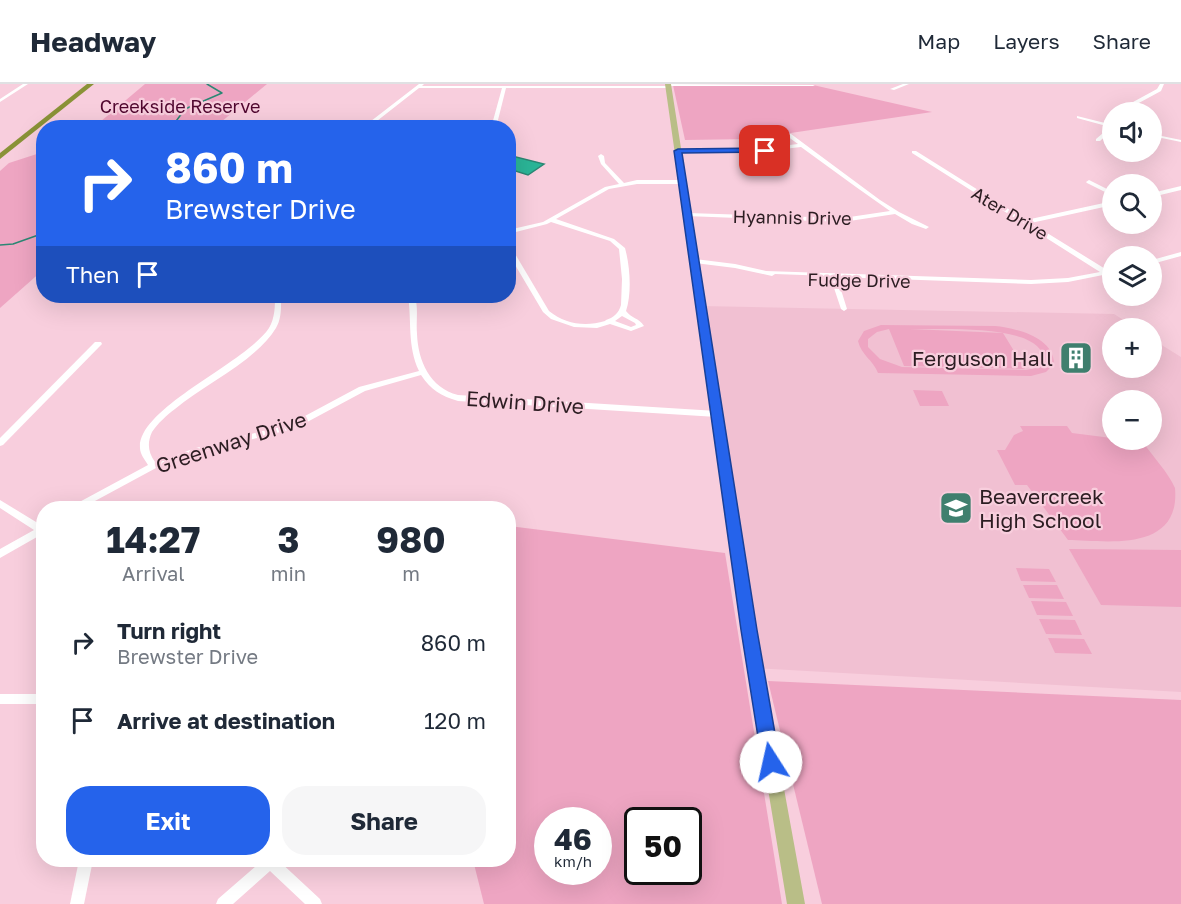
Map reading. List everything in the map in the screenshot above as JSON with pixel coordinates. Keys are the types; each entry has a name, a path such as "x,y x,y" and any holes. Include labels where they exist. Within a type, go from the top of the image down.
{"highway":[{"path":"0,148 80,84"},
{"path":"46,120 91,84"},
{"path":"0,157 36,128"}],"main road":[{"path":"668,85 755,668 796,904"}],"street":[{"path":"0,102 26,84"},
{"path":"892,89 907,84"},
{"path":"1137,102 1157,92 1162,84"},
{"path":"375,120 420,86 504,88 813,85"},
{"path":"495,120 504,88"},
{"path":"1079,117 1102,123"},
{"path":"789,135 896,212 915,224 926,227"},
{"path":"1098,140 1102,136"},
{"path":"1162,137 1181,141"},
{"path":"678,151 747,152 802,145"},
{"path":"747,152 752,167 759,171"},
{"name":"Ater Drive","path":"914,153 1102,267"},
{"path":"601,156 603,163 622,184"},
{"path":"516,231 532,228 552,219 594,193 622,184 683,182"},
{"path":"1089,182 1102,188"},
{"path":"1162,193 1181,189"},
{"path":"1025,222 1102,205"},
{"name":"Hyannis Drive","path":"688,215 843,220 896,212"},
{"path":"552,219 613,241 622,248 625,303 622,311 608,321"},
{"path":"1162,260 1179,256"},
{"path":"516,260 549,315 576,325 608,321 631,329 640,326 622,311"},
{"name":"Fudge Drive","path":"695,261 768,272 799,280 834,278 1051,282 1102,273"},
{"path":"834,278 844,309"},
{"path":"153,466 144,450 144,439 149,429 177,403 238,362 263,340 277,316 278,303"},
{"name":"Edwin Drive","path":"413,303 414,338 424,372 433,388 453,397 717,414"},
{"path":"0,443 98,344"},
{"name":"Greenway Drive","path":"88,501 153,466 196,451 284,429 362,389 424,372"},
{"path":"0,503 36,524"},
{"path":"0,554 36,532"},
{"path":"0,699 36,699"},
{"path":"77,904 85,867"},
{"path":"223,904 264,867"},
{"path":"277,867 315,904"}],"shaded area":[{"path":"516,157 544,164 528,175 516,171"},
{"name":"Beavercreek High School","path":"701,306 1114,314 1120,318 1102,318 1102,378 1162,378 1162,345 1181,357 1181,692 755,668"}],"green space":[{"name":"Creekside Reserve","path":"145,84 267,84 223,120 102,120"},
{"path":"673,85 813,85 932,112 751,139 685,140"},
{"path":"36,154 36,276 0,308 0,171 9,163"},
{"path":"881,325 1003,327 1022,332 1041,341 1048,347 1054,364 1046,372 1031,376 878,373 864,354 858,341 864,331","holes":["889,329 904,366 1025,369 1003,333 1026,339 1039,348 1044,360 1036,368 1026,370 902,367 880,359 868,347 868,339 877,332","910,329 964,329 1003,333"]},
{"path":"913,390 942,391 949,406 920,406"},
{"path":"1020,426 1067,426 1072,433 1102,437 1102,450 1149,450 1175,488 1173,509 1165,524 1152,534 1136,539 1068,540 1027,485 1015,485 997,450 1005,450 1014,435 1023,431"},
{"path":"516,527 725,553 782,904 484,904 475,867 516,867"},
{"path":"1069,549 1181,550 1181,607 1101,605"},
{"path":"1016,568 1049,569 1056,582 1021,581"},
{"path":"1023,585 1057,585 1064,599 1029,598"},
{"path":"1031,601 1066,602 1073,616 1037,615"},
{"path":"1039,619 1075,620 1082,635 1046,634"},
{"path":"1048,638 1084,639 1092,654 1055,653"},
{"path":"768,681 1181,700 1181,904 822,904"}],"waterway":[{"path":"177,120 185,109 222,93 207,84"},
{"path":"0,245 13,244 36,236"}],"place":[{"name":"Ferguson Hall","path":"1076,358"},
{"name":"Beavercreek High School","path":"956,508"}],"route":[{"path":"765,151 678,151 749,630 771,762"}]}
